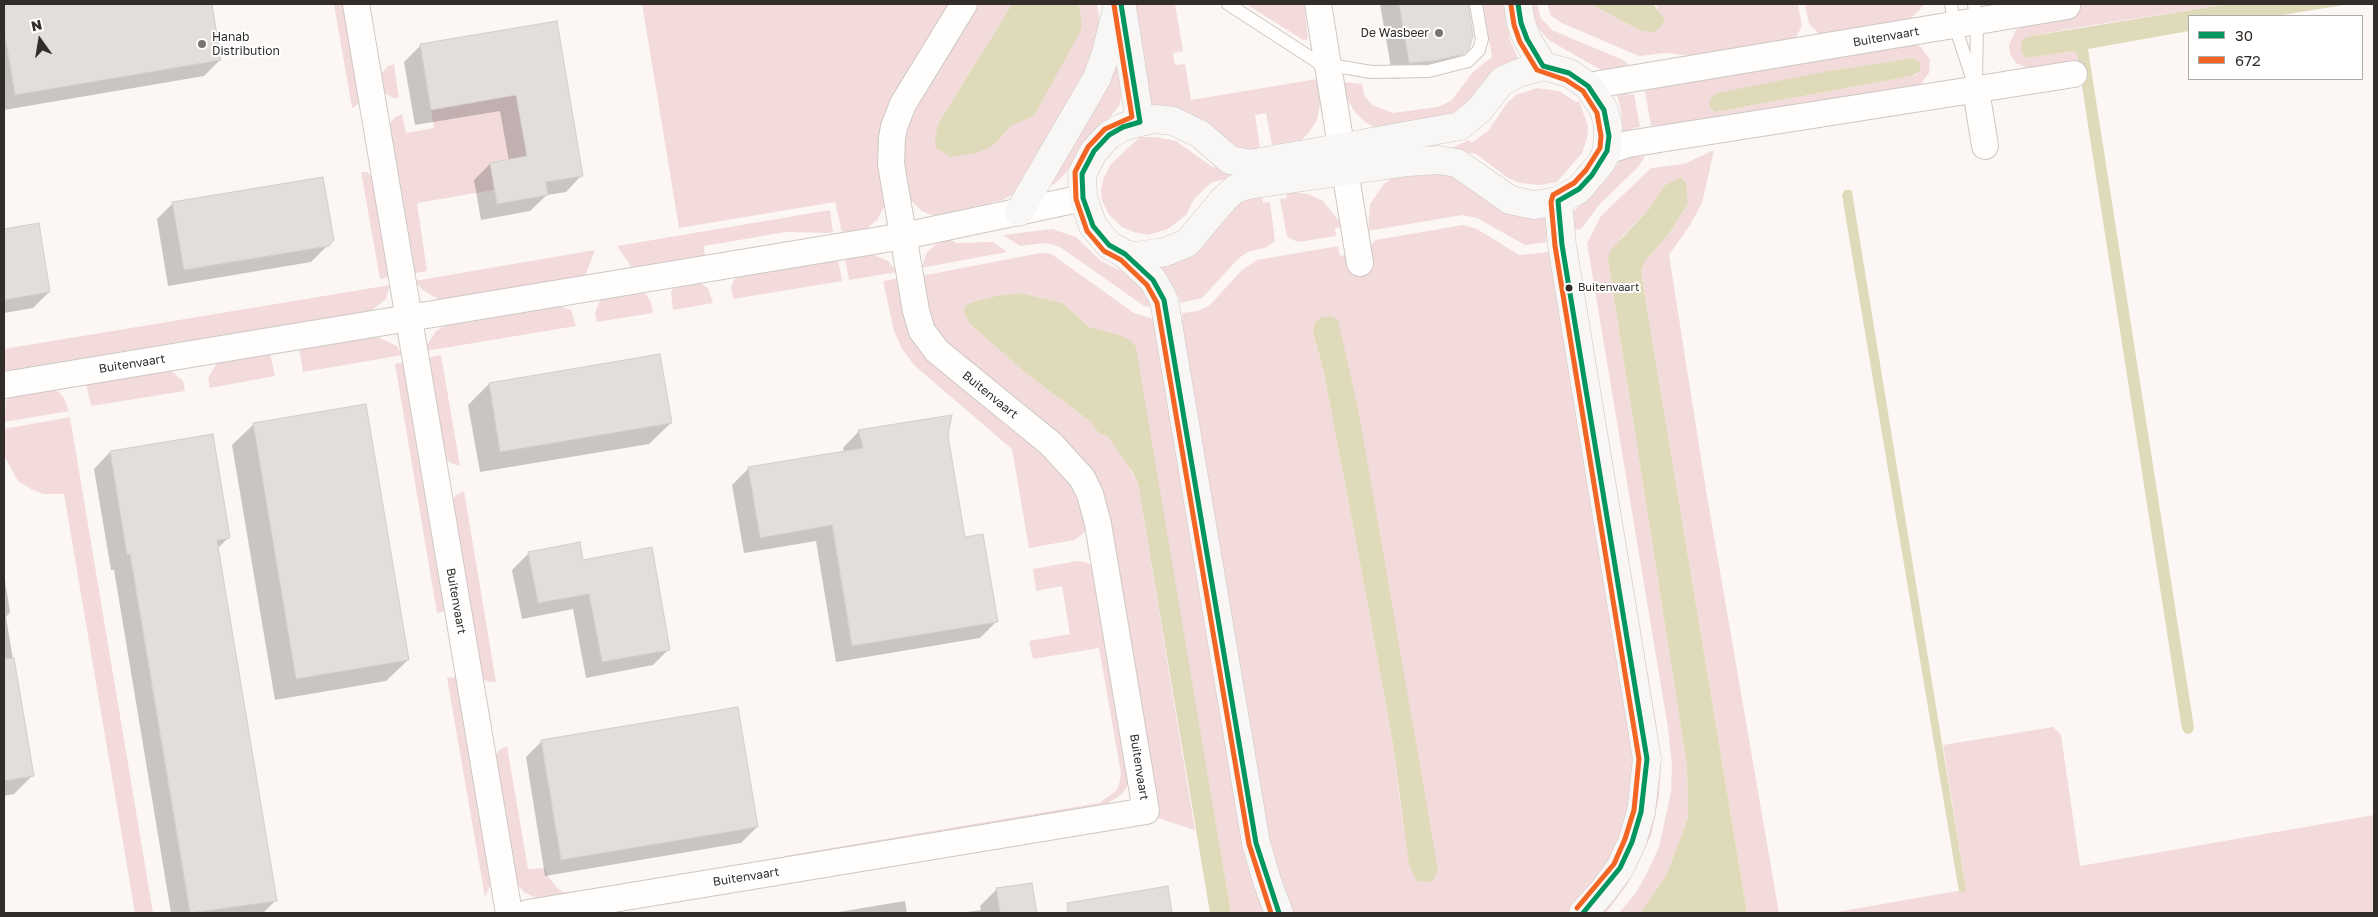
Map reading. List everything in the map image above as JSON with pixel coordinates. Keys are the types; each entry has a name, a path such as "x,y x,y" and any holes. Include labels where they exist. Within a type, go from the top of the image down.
{"main road":[{"path":"1019,212 1098,78 1118,4"},
{"path":"1122,4 1140,122"},
{"path":"1518,4 1521,24 1527,39 1543,66"},
{"path":"1125,254 1135,256 1165,252 1187,243 1224,199 1235,189 1248,185 1342,159 1460,126 1479,110 1502,81 1519,73 1543,66 1569,73 1588,86 1604,110 1609,136 1607,151 1592,174 1579,189 1558,201 1534,205 1510,200 1457,163 1438,160 1408,162 1342,159 1239,163 1220,154 1200,134 1173,121 1156,119 1123,127 1108,135 1094,151 1082,174 1083,198 1093,226 1109,245 1125,254 1153,280 1164,300 1256,842 1268,884 1279,913"},
{"path":"1558,201 1562,245 1647,759 1642,812 1632,842 1620,868 1604,892 1583,913"}],"street":[{"name":"Buitenvaart","path":"356,4 509,913"},
{"name":"Buitenvaart","path":"528,913 1146,811 1098,524 1090,494 1082,478 1051,444 937,351 922,331 916,311 891,164 894,127 903,104 964,4"},
{"path":"1318,4 1360,263"},
{"name":"Buitenvaart","path":"1588,86 1964,14 2051,7"},
{"path":"1607,151 1628,144 2074,74"},
{"path":"1976,90 1985,146"},
{"name":"Buitenvaart","path":"4,385 904,236 1083,198"}],"lane":[{"path":"1228,4 1319,63 1371,72 1429,71 1468,62 1480,50 1482,39 1476,4"},
{"path":"1964,14 1976,90"},
{"path":"1964,14 1976,90"}],"shaded area":[{"path":"334,4 345,4 360,102 352,108"},
{"path":"642,4 952,4 897,93 885,205 878,219 865,230 842,232 835,202 679,228"},
{"path":"977,4 1012,4 938,124 992,147 1011,126 1034,116 1082,23 1079,4 1097,4 1100,24 1098,54 1018,192 1002,200 938,216 931,215 922,211 909,199 901,161 906,123"},
{"path":"1012,4 1079,4 1082,23 1080,32 1034,116 1011,126 992,147 976,153 951,157 936,148 935,140 938,124"},
{"path":"1134,4 1175,4 1183,51 1173,53 1175,65 1185,64 1191,100 1317,79 1320,103 1317,120 1309,132 1300,142 1279,151 1278,144 1272,145 1266,113 1255,115 1260,147 1254,149 1255,155 1242,155 1150,108"},
{"path":"1246,4 1304,4 1308,39 1303,40"},
{"path":"1483,4 1504,4 1510,40 1520,63 1467,111 1378,129 1365,122 1355,112 1348,101 1343,82 1362,84 1364,95 1372,105 1393,113 1438,107 1451,101 1473,72 1492,57"},
{"path":"1529,4 1537,4 1541,18 1552,30 1623,60 1629,65 1623,66 1624,72 1603,71 1550,41 1536,26"},
{"path":"1547,4 1590,4 1641,31 1658,7 1653,4 1798,4 1802,26 1795,39 1693,56 1665,53 1639,56 1562,23 1551,16"},
{"path":"1590,4 1653,4 1665,20 1661,27 1654,32 1641,31"},
{"path":"1805,4 1925,4 1909,20 1819,34 1809,24"},
{"path":"2071,4 2228,4 2075,28 2031,36 2023,40 2027,58 2072,51 2077,54 2080,76 2030,69 2016,63 2010,54 2009,45 2016,30"},
{"path":"2228,4 2350,4 2282,15 2188,15 2188,31 2088,49 2194,728 2192,733 2186,734 2182,729 2077,54 2072,51 2028,58 2022,54 2021,46 2023,39 2031,36"},
{"path":"1914,44 1921,47 1930,60 1929,73 1919,86 1658,132 1657,125 1651,126 1645,91 1651,90 1650,84","holes":["1913,58 1917,60 1917,74 1912,76 1716,112 1834,70"]},
{"path":"1913,58 1920,63 1920,71 1912,76 1716,112 1710,108 1710,99 1717,93 1834,70"},
{"path":"1118,62 1123,91 1119,106 1064,175 1053,185 1048,179 1107,73"},
{"path":"394,64 399,98 393,98 383,92 380,75 388,66"},
{"path":"1537,88 1559,91 1576,102 1579,101 1588,126 1587,138 1582,153 1557,182 1540,185 1520,183 1508,178 1476,154 1459,151 1452,153 1451,148 1469,140 1471,143 1488,131 1507,103 1516,95"},
{"path":"1627,88 1628,95 1634,94 1640,127 1633,128 1634,134 1623,133 1621,110 1616,92"},
{"path":"516,95 527,156 490,163 494,190 417,203 427,271 411,274 388,127 390,123 395,117 402,114 406,133 434,128 431,110"},
{"path":"1140,137 1156,137 1176,141 1211,166 1241,174 1211,183 1194,199 1186,215 1168,229 1148,235 1134,232 1122,227 1110,216 1102,201 1101,190 1104,177 1111,164"},
{"path":"1714,150 1702,203 1690,225 1669,255 1707,496 1779,913 1747,913 1641,272 1645,261 1668,235 1688,204 1686,183 1681,177 1665,185 1649,209 1622,237 1608,260 1687,766 1688,818 1666,876 1640,913 1619,913 1635,894 1659,847 1671,792 1672,765 1668,728 1587,243 1601,216 1651,168 1684,164"},
{"path":"1637,151 1638,157 1645,156 1639,166 1599,205 1581,229 1568,231 1570,218 1574,211 1603,183 1620,161"},
{"path":"1437,166 1550,213 1553,233 1546,235 1547,242 1525,245 1477,218 1462,215 1368,231 1370,204 1383,185 1396,175"},
{"path":"361,172 367,172 372,177 390,277 380,279"},
{"path":"1681,177 1686,183 1688,204 1668,235 1645,261 1641,272 1747,913 1640,913 1666,876 1688,818 1687,766 1608,260 1610,251 1649,209 1665,185"},
{"path":"1845,190 1851,190 1852,192 1966,891 1959,892 1842,195"},
{"path":"1286,191 1308,194 1323,201 1339,221 1341,227 1335,228 1336,236 1298,242 1287,237 1280,199 1287,198"},
{"path":"1262,196 1263,203 1270,202 1275,241 1267,247 1248,252 1239,258 1202,298 1180,303 1179,296 1172,296 1151,262 1235,202"},
{"path":"830,210 833,232 786,232 704,246 705,257 632,268 617,246"},
{"path":"1463,225 1477,229 1519,255 1549,252 1550,259 1557,258 1638,759 1624,840 1571,913 1289,913 1276,882 1177,321 1183,320 1182,313 1198,311 1209,306 1242,270 1257,260 1338,246 1340,256 1346,255 1349,267 1373,263 1371,246 1375,240","holes":["1313,332 1359,413 1404,833 1393,744 1324,373"]},
{"path":"1052,229 1076,237 1101,261 1139,280 1150,301 1151,307 1144,306 1060,247 1046,243 1020,246 1003,235"},
{"path":"949,239 957,243 993,242 1007,252 921,268 927,252 935,245"},
{"path":"595,250 585,276 440,300 424,291 414,281"},
{"path":"1040,253 1051,254 1134,313 1153,319 1271,913 1231,913 1174,576 1120,335 1089,327 1063,303 1020,293 996,296 973,302 970,324 1028,375 1091,422 1101,434 1108,437 1126,462 1138,484 1195,830 1158,818 1108,516 948,347 932,324 921,276"},
{"path":"872,254 888,261 898,272 849,280 845,259 847,257"},
{"path":"1578,254 1656,722 1661,765 1659,797 1651,836 1627,885 1606,913 1596,913 1644,834 1572,255"},
{"path":"833,258 838,260 842,281 733,299 731,287 734,280 742,273"},
{"path":"900,278 908,319 1052,460 1077,487 1087,527 1083,534 1074,540 1029,548 1012,449 915,366 902,349 894,331 883,281"},
{"path":"698,282 708,288 713,303 673,310 671,292 674,288"},
{"path":"390,285 386,299 372,310 364,313 4,373 4,349"},
{"path":"635,291 646,294 651,302 653,313 597,322 595,313 599,302 604,297"},
{"path":"1020,293 1063,303 1089,327 1120,335 1130,340 1136,347 1231,913 1210,913 1138,484 1133,473 1108,437 1099,433 1091,422 1028,375 970,324 964,313 965,306 973,302 996,296"},
{"path":"556,305 571,310 576,326 426,351 427,345 436,331 450,323"},
{"path":"1331,316 1338,320 1359,413 1438,870 1432,882 1416,881 1409,864 1393,744 1324,373 1313,332 1315,322 1322,317"},
{"path":"376,336 397,346 403,355 303,372 299,348"},
{"path":"270,352 275,376 210,388 208,378 218,361"},
{"path":"441,355 460,466 451,463 443,456 426,358"},
{"path":"405,362 445,611 437,613 395,364"},
{"path":"169,369 183,381 185,391 91,406 86,384"},
{"path":"52,389 59,392 64,398 69,411 4,422 6,400 14,395"},
{"path":"70,417 153,913 135,913 64,494 43,494 18,481 4,456 4,429"},
{"path":"464,491 496,682 482,679 450,504 456,495"},
{"path":"1077,561 1093,566 1130,770 1128,785 1122,794 1105,805 785,859 784,856 1099,803 1116,791 1121,773 1099,648 1033,659 1029,641 1070,634 1062,586 1036,591 1033,569"},
{"path":"457,677 491,879 485,897 447,678"},
{"path":"2053,727 2061,735 2080,866 2374,815 2374,913 1831,913 1959,892 1965,884 1943,745"},
{"path":"507,746 528,869 545,868 548,876 557,888 563,892 580,893 545,899 536,898 524,892 517,884 494,759 498,751"}],"building":[{"path":"4,4 212,4 221,60 15,95 4,30"},
{"name":"De Wasbeer","path":"1399,4 1468,4 1473,36 1469,49 1463,54 1434,61 1409,63"},
{"path":"557,21 583,176 546,182 548,195 497,204 490,163 527,156 516,95 431,110 420,44"},
{"path":"323,177 334,240 329,246 184,270 172,202"},
{"path":"39,223 50,292 4,300 4,229"},
{"path":"660,354 672,423 500,452 489,383"},
{"path":"366,404 409,660 296,679 253,423"},
{"path":"952,415 948,435 965,537 983,534 998,622 852,646 832,525 760,538 748,467 863,448 858,430"},
{"path":"213,434 230,538 217,540 277,901 190,913 130,554 127,555 110,451"},
{"path":"580,542 583,560 652,547 670,650 602,662 589,594 538,603 528,552"},
{"path":"14,658 34,776 4,781 4,659"},
{"path":"738,707 758,827 561,860 541,740"},
{"path":"1032,883 1037,913 1000,913 996,888"},
{"path":"1168,886 1172,913 1068,913 1067,903"}],"transit line":[{"name":"30","path":"1121,4 1140,122 1123,127 1109,135 1094,151 1082,174 1083,198 1093,226 1109,245 1125,254 1153,280 1164,300 1256,843 1279,913"},
{"name":"30","path":"1518,4 1521,23 1527,39 1543,66 1569,73 1588,86 1604,110 1609,136 1607,151 1592,175 1579,189 1558,201 1562,245 1647,759 1641,812 1632,842 1620,868 1583,913"},
{"name":"672","path":"1114,5 1132,117 1105,129 1088,147 1075,172 1076,199 1087,231 1104,251 1121,260 1147,285 1157,303 1249,844 1271,913"},
{"name":"672","path":"1511,5 1514,25 1520,42 1537,70 1566,80 1583,91 1597,113 1601,136 1600,148 1586,170 1574,183 1553,195 1551,202 1555,246 1639,759 1634,810 1625,839 1614,864 1577,908"}],"place":[{"name":"De Wasbeer","path":"1439,33"},
{"name":"Hanab Distribution","path":"202,44"},
{"name":"Buitenvaart","path":"1569,288"}]}
